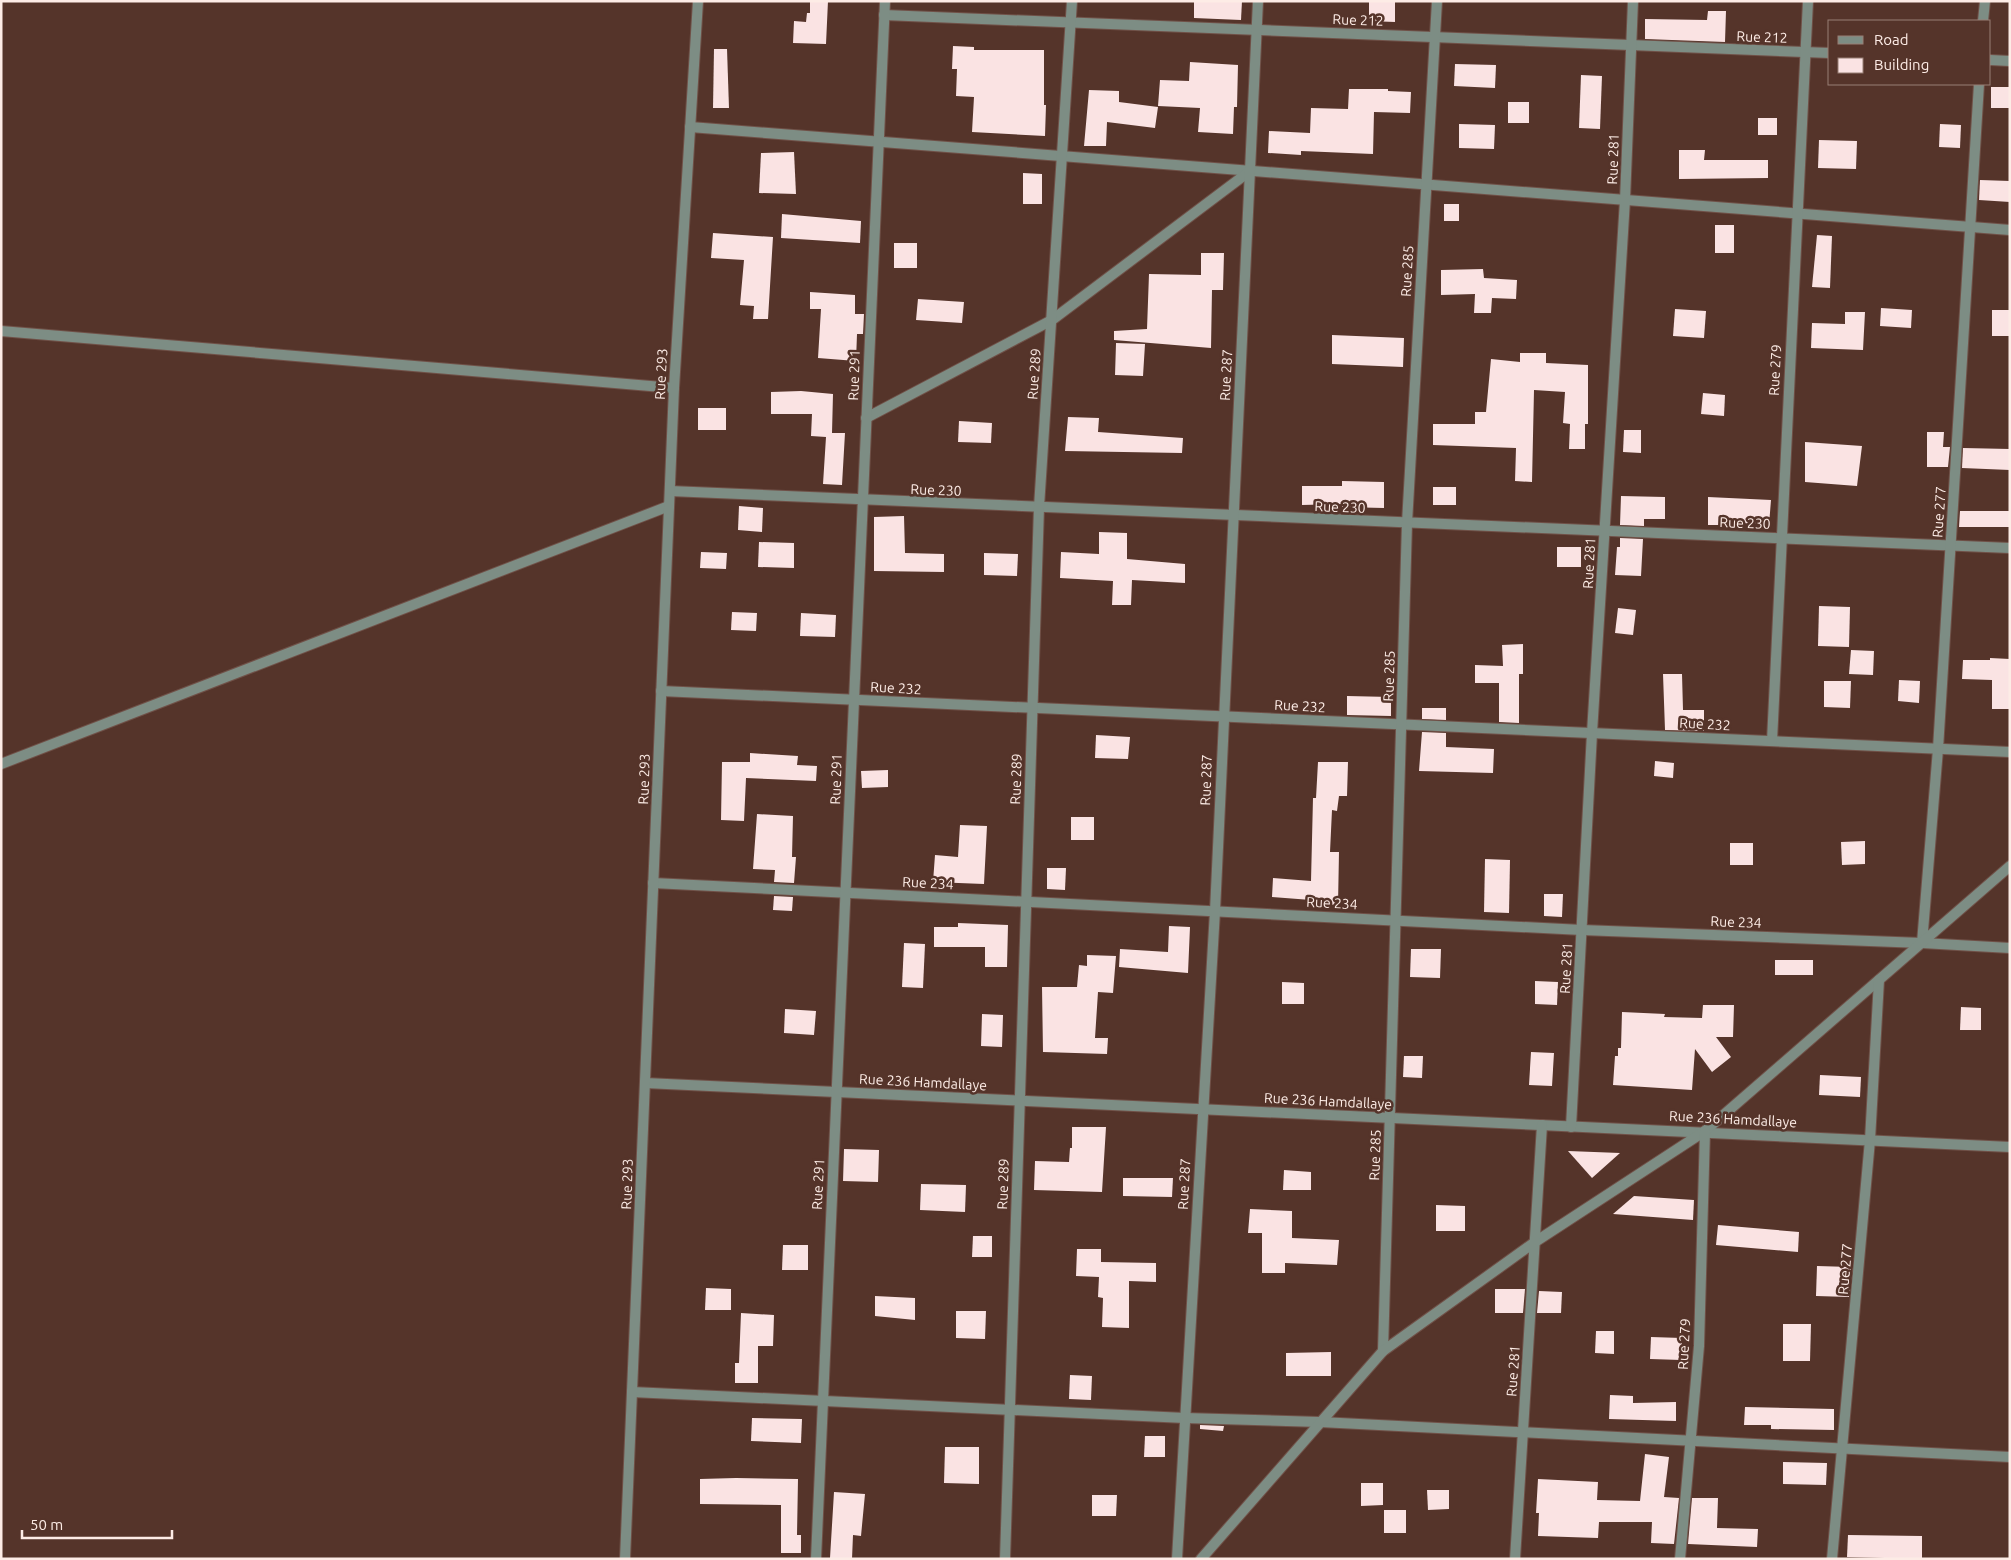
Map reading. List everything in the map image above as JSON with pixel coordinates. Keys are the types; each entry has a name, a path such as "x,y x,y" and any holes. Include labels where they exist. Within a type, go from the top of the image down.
{"street":[{"name":"Rue 293","path":"625,1559 674,388 698,1"},
{"name":"Rue 291","path":"816,1559 885,1"},
{"name":"Rue 289","path":"1005,1559 1039,508 1072,1"},
{"name":"Rue 287","path":"1176,1559 1215,911 1222,716 1258,1"},
{"name":"Rue 285","path":"1383,1351 1407,523 1437,1"},
{"name":"Rue 281","path":"1572,1126 1592,733 1625,200 1633,1"},
{"name":"Rue 279","path":"1772,741 1796,213 1808,1"},
{"path":"1983,20 1984,1"},
{"name":"Rue 212","path":"884,15 1828,54"},
{"path":"1991,60 2010,61"},
{"name":"Rue 277","path":"1922,942 1938,749 1979,85"},
{"path":"690,127 878,140 2010,230"},
{"path":"866,418 1052,320 1250,171"},
{"path":"1,331 674,388"},
{"name":"Rue 230","path":"670,491 2010,548"},
{"path":"1,764 669,506"},
{"name":"Rue 232","path":"661,691 2010,752"},
{"path":"1201,1559 1383,1351 1535,1242 1705,1131 2010,866"},
{"name":"Rue 234","path":"653,883 1582,930 1922,942 2010,948"},
{"name":"Rue 277","path":"1832,1559 1870,1140 1879,980"},
{"name":"Rue 236 Hamdallaye","path":"645,1083 1705,1131 2010,1147"},
{"name":"Rue 281","path":"1515,1559 1542,1125"},
{"name":"Rue 279","path":"1680,1559 1699,1346 1705,1131"},
{"path":"632,1392 1185,1418 1320,1422 1523,1434 2010,1457"}],"building":[{"path":"810,1 828,1 826,44 793,43 794,21 806,22 807,13 810,13"},
{"path":"1194,1 1242,1 1241,20 1194,18"},
{"path":"1369,1 1395,1 1395,22 1369,21"},
{"path":"1708,11 1726,11 1725,42 1645,39 1645,19 1707,20"},
{"path":"953,46 974,47 974,50 1044,50 1045,136 972,132 974,97 956,96 957,69 952,69"},
{"path":"714,49 727,49 729,108 713,108"},
{"path":"1190,62 1238,65 1237,107 1234,107 1233,134 1198,132 1200,108 1158,106 1160,80 1189,81"},
{"path":"1455,64 1496,65 1495,88 1454,86"},
{"path":"1581,75 1602,76 1600,129 1579,128"},
{"path":"1991,87 2010,87 2010,108 1991,108"},
{"path":"1349,89 1388,89 1388,91 1411,92 1410,113 1374,112 1373,154 1301,151 1301,155 1268,153 1269,131 1310,133 1311,108 1348,109"},
{"path":"1089,90 1119,91 1119,102 1158,107 1155,128 1107,122 1106,146 1084,146"},
{"path":"1508,102 1529,102 1529,123 1508,123"},
{"path":"1758,118 1777,118 1777,135 1758,135"},
{"path":"1459,124 1495,125 1494,149 1459,148"},
{"path":"1940,124 1961,125 1960,148 1939,147"},
{"path":"1819,140 1857,141 1856,169 1818,168"},
{"path":"1679,150 1705,150 1704,160 1768,160 1768,178 1679,179"},
{"path":"794,152 796,194 759,193 761,153"},
{"path":"1023,173 1042,174 1042,204 1023,204"},
{"path":"1980,180 2010,181 2010,202 1979,200"},
{"path":"1444,204 1459,204 1459,221 1444,221"},
{"path":"782,214 861,221 860,243 781,238"},
{"path":"1715,225 1734,225 1734,253 1715,253"},
{"path":"713,233 773,237 768,319 753,319 754,306 740,305 744,260 711,258"},
{"path":"1817,235 1832,236 1830,288 1812,287"},
{"path":"894,243 917,243 917,268 894,268"},
{"path":"1201,253 1224,253 1223,290 1212,290 1211,348 1114,340 1114,331 1147,329 1149,274 1201,275"},
{"path":"1483,269 1484,278 1517,280 1516,299 1492,298 1491,313 1474,313 1475,294 1441,295 1441,270"},
{"path":"810,292 855,295 855,314 864,314 863,334 857,334 856,361 818,358 821,309 810,309"},
{"path":"918,299 964,302 962,323 916,320"},
{"path":"1881,308 1912,310 1911,328 1880,326"},
{"path":"1675,309 1706,311 1704,338 1673,336"},
{"path":"1992,310 2010,310 2010,336 1992,336"},
{"path":"1845,312 1865,312 1863,350 1811,348 1812,323 1845,324"},
{"path":"1332,335 1404,338 1403,367 1332,364"},
{"path":"1116,343 1145,344 1143,376 1115,375"},
{"path":"1520,353 1546,353 1546,363 1588,365 1588,424 1585,424 1585,449 1569,449 1570,424 1563,423 1565,392 1534,390 1532,482 1515,481 1516,448 1433,445 1433,424 1475,424 1475,412 1486,412 1491,359 1520,362"},
{"path":"801,391 833,394 832,433 845,433 842,485 823,484 826,437 811,436 812,414 771,414 771,392"},
{"path":"1703,393 1725,395 1724,416 1701,414"},
{"path":"698,408 726,408 726,430 698,430"},
{"path":"1068,417 1099,418 1098,432 1183,438 1182,453 1065,451"},
{"path":"959,421 992,423 991,443 958,442"},
{"path":"1624,430 1641,430 1641,453 1623,452"},
{"path":"1927,432 1944,432 1943,447 1950,447 1948,467 1927,467"},
{"path":"1805,442 1862,446 1857,486 1805,482"},
{"path":"1963,448 2010,449 2010,470 1962,468"},
{"path":"1342,481 1384,482 1384,508 1342,507 1342,504 1302,505 1302,486 1342,486"},
{"path":"1433,487 1456,487 1456,505 1433,505"},
{"path":"1621,496 1665,497 1665,519 1644,519 1644,526 1620,525"},
{"path":"1708,497 1771,500 1769,525 1730,522 1730,525 1708,525"},
{"path":"739,506 763,508 762,532 738,530"},
{"path":"1960,511 2010,511 2010,527 1959,527"},
{"path":"904,516 905,553 944,554 944,572 874,571 874,517"},
{"path":"1099,532 1127,533 1127,559 1185,564 1185,583 1132,580 1131,605 1112,605 1113,581 1060,578 1061,552 1099,554"},
{"path":"1620,538 1643,539 1641,576 1615,575 1617,547 1620,547"},
{"path":"759,542 794,543 794,568 758,567"},
{"path":"1557,547 1581,547 1581,567 1557,567"},
{"path":"701,552 727,553 726,569 700,568"},
{"path":"984,553 1018,554 1017,576 984,575"},
{"path":"1819,606 1850,607 1849,647 1818,646"},
{"path":"1618,608 1636,610 1633,635 1615,633"},
{"path":"732,612 757,613 756,631 731,630"},
{"path":"801,613 836,615 835,637 800,636"},
{"path":"1523,644 1523,674 1519,674 1519,723 1499,722 1499,683 1475,683 1475,665 1503,666 1502,645"},
{"path":"1851,650 1874,651 1873,675 1849,674"},
{"path":"1990,658 2010,659 2010,709 1992,709 1992,680 1962,679 1963,660 1990,660"},
{"path":"1663,674 1682,674 1683,710 1704,710 1704,731 1665,730"},
{"path":"1899,680 1920,681 1919,703 1898,701"},
{"path":"1824,681 1851,681 1850,708 1824,707"},
{"path":"1347,696 1391,697 1391,716 1347,715"},
{"path":"1422,708 1446,708 1446,720 1422,719"},
{"path":"1422,732 1446,733 1446,747 1494,749 1493,773 1419,771"},
{"path":"1096,735 1130,737 1128,759 1095,758"},
{"path":"750,753 798,756 797,765 817,766 816,781 746,778 744,821 721,820 722,762 750,762"},
{"path":"1655,761 1674,763 1673,778 1654,776"},
{"path":"1318,762 1348,762 1347,796 1339,796 1337,811 1332,810 1330,852 1339,852 1338,905 1311,904 1311,900 1272,897 1273,878 1311,881 1313,798 1316,798"},
{"path":"888,770 888,787 862,788 861,771"},
{"path":"757,814 793,816 792,857 796,857 794,883 774,882 775,870 753,869"},
{"path":"1071,817 1094,817 1094,840 1071,840"},
{"path":"960,825 987,826 984,884 933,882 935,855 958,857"},
{"path":"1865,841 1865,864 1842,865 1841,842"},
{"path":"1730,843 1753,843 1753,865 1730,865"},
{"path":"1485,859 1510,860 1509,913 1484,912"},
{"path":"1047,868 1066,868 1065,890 1047,889"},
{"path":"1544,894 1563,894 1562,917 1544,916"},
{"path":"774,896 793,897 792,911 773,910"},
{"path":"958,923 1008,925 1007,967 985,967 985,947 934,947 934,927 958,927"},
{"path":"1169,926 1190,927 1188,973 1119,967 1120,949 1168,952"},
{"path":"904,943 925,944 923,988 902,987"},
{"path":"1411,949 1441,949 1440,978 1410,977"},
{"path":"1087,955 1116,956 1113,993 1098,992 1095,1038 1108,1038 1107,1054 1043,1052 1042,987 1077,987 1079,965 1087,966"},
{"path":"1775,960 1813,960 1813,975 1775,975"},
{"path":"1535,981 1558,982 1557,1005 1535,1004"},
{"path":"1282,982 1304,983 1304,1004 1282,1004"},
{"path":"1703,1005 1734,1005 1733,1037 1716,1037 1731,1057 1712,1072 1695,1049 1692,1090 1613,1085 1615,1056 1618,1056 1618,1048 1621,1048 1622,1012 1665,1014 1664,1017 1702,1018"},
{"path":"1961,1007 1981,1008 1981,1030 1960,1030"},
{"path":"785,1009 816,1011 814,1035 784,1033"},
{"path":"982,1014 1003,1015 1002,1047 981,1046"},
{"path":"1531,1052 1554,1053 1552,1086 1529,1085"},
{"path":"1404,1056 1423,1056 1422,1078 1403,1077"},
{"path":"1820,1075 1861,1077 1860,1097 1819,1095"},
{"path":"1072,1127 1106,1127 1102,1192 1034,1190 1035,1161 1069,1162 1070,1148 1072,1148"},
{"path":"844,1149 879,1150 878,1182 843,1181"},
{"path":"1568,1151 1620,1153 1592,1178"},
{"path":"1284,1170 1311,1172 1311,1190 1283,1190"},
{"path":"1123,1178 1173,1178 1172,1197 1123,1196"},
{"path":"921,1184 966,1185 965,1212 920,1210"},
{"path":"1634,1196 1694,1200 1693,1220 1613,1214"},
{"path":"1436,1205 1465,1206 1465,1231 1436,1231"},
{"path":"1250,1209 1292,1211 1292,1238 1339,1240 1337,1265 1285,1263 1285,1273 1262,1273 1262,1233 1248,1233"},
{"path":"1718,1225 1799,1232 1798,1252 1716,1245"},
{"path":"973,1236 992,1236 992,1257 972,1257"},
{"path":"783,1245 808,1245 808,1270 782,1270"},
{"path":"1077,1249 1101,1249 1101,1262 1156,1263 1156,1282 1129,1281 1129,1328 1102,1327 1103,1298 1098,1297 1099,1277 1076,1276"},
{"path":"1817,1266 1851,1267 1849,1297 1816,1296"},
{"path":"706,1288 731,1289 731,1310 705,1310"},
{"path":"1495,1289 1525,1289 1523,1313 1495,1313"},
{"path":"1539,1291 1562,1292 1561,1313 1537,1313"},
{"path":"875,1296 915,1298 915,1320 875,1316"},
{"path":"956,1311 986,1311 985,1339 956,1338"},
{"path":"741,1313 774,1315 773,1346 758,1346 758,1383 735,1383 735,1363 739,1363"},
{"path":"1783,1324 1811,1324 1810,1361 1783,1361"},
{"path":"1596,1331 1614,1331 1614,1354 1595,1353"},
{"path":"1651,1337 1682,1338 1681,1360 1650,1359"},
{"path":"1331,1352 1331,1376 1286,1376 1286,1353"},
{"path":"1070,1375 1092,1376 1091,1400 1069,1399"},
{"path":"1610,1395 1633,1396 1633,1403 1676,1402 1676,1421 1609,1419"},
{"path":"1745,1407 1834,1409 1834,1430 1771,1429 1771,1425 1744,1425"},
{"path":"752,1418 802,1419 801,1443 751,1441"},
{"path":"1200,1425 1224,1426 1223,1431 1200,1429"},
{"path":"1145,1436 1165,1436 1165,1457 1144,1457"},
{"path":"945,1447 979,1447 979,1484 944,1483"},
{"path":"1645,1454 1669,1457 1664,1497 1679,1498 1674,1544 1651,1543 1652,1522 1599,1522 1598,1538 1538,1536 1539,1513 1536,1513 1538,1479 1598,1482 1597,1500 1640,1501"},
{"path":"1783,1462 1827,1463 1826,1485 1783,1484"},
{"path":"700,1479 798,1479 797,1535 801,1535 801,1553 781,1553 781,1505 700,1504"},
{"path":"1361,1483 1383,1483 1383,1505 1361,1506"},
{"path":"1427,1490 1449,1490 1449,1509 1428,1510"},
{"path":"834,1492 865,1494 861,1536 853,1535 852,1559 830,1558"},
{"path":"1092,1495 1117,1495 1116,1516 1092,1516"},
{"path":"1692,1498 1718,1498 1717,1528 1758,1529 1757,1547 1688,1544"},
{"path":"1384,1510 1406,1510 1406,1533 1384,1533"},
{"path":"1848,1535 1922,1536 1922,1559 1847,1557"}]}
